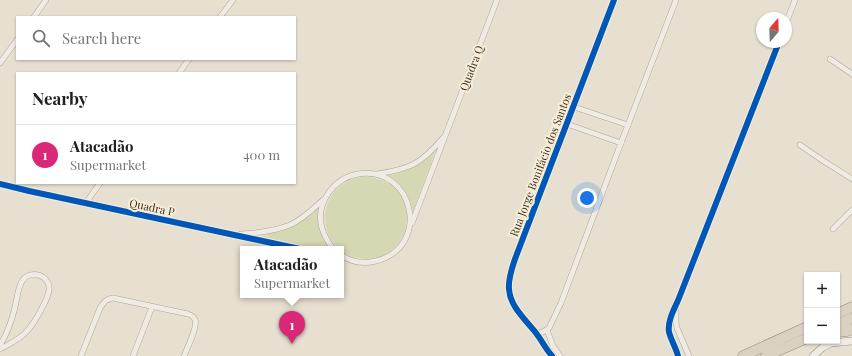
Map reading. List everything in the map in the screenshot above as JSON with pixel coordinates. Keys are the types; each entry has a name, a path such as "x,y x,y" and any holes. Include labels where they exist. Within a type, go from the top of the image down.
{"highway":[{"path":"840,313 852,307"},
{"path":"840,324 852,318"},
{"path":"743,356 804,328"},
{"path":"840,332 852,329"},
{"path":"768,355 804,339"}],"street":[{"path":"35,16 46,0"},
{"path":"221,16 233,0"},
{"name":"Quadra Q","path":"445,136 497,0"},
{"name":"Rua Jorge Bonifácio dos Santos","path":"552,356 511,299 508,288 510,276 515,259 614,0"},
{"path":"536,333 547,330 561,303 676,0"},
{"path":"790,12 795,0"},
{"path":"0,63 16,41"},
{"path":"678,356 669,331 669,324 777,48"},
{"path":"830,59 852,74"},
{"path":"180,72 188,60"},
{"path":"574,107 628,125"},
{"path":"567,124 621,143"},
{"path":"331,246 325,239 321,226 320,213 324,200 331,189 340,180 352,175 364,173 377,174 396,171 408,167 421,160 432,151 445,136"},
{"path":"344,258 357,262 370,263 383,260 399,248 409,231 445,136"},
{"path":"800,145 852,179"},
{"path":"377,174 398,186 405,196 411,219 409,231"},
{"name":"Quadra P","path":"0,184 286,246"},
{"path":"86,203 99,184"},
{"path":"234,235 263,232 291,224 305,216 324,200"},
{"path":"833,230 852,210"},
{"path":"0,345 7,332 14,310 19,286 22,281 30,274 39,275 45,278 49,289 44,305 28,330 16,340 0,349"},
{"path":"81,356 100,308 104,302 113,298 193,316 196,323 195,328 184,356"},
{"path":"676,305 676,323 687,356"},
{"path":"133,356 152,307"},
{"path":"669,324 673,325 676,323"},
{"path":"547,330 551,341 560,356"},
{"path":"7,332 16,340"},
{"path":"813,356 823,347 831,343 851,342"}],"green space":[{"path":"435,152 413,211 405,190 388,176 414,167 425,161"},
{"path":"366,177 382,180 395,189 400,195 406,210 407,218 404,234 395,247 382,256 366,259 350,256 344,253 344,246 336,246 328,234 325,218 328,202 337,189 350,180"},
{"path":"319,208 318,219 320,230 323,240 327,246 299,246 258,237 291,227"}],"cycle path":[{"path":"552,356 512,302 509,289 510,277 515,259 614,0"},
{"path":"678,356 669,332 670,319 777,48"},
{"path":"0,184 286,246"}],"place":[{"name":"Atacadão","path":"292,344"}]}
